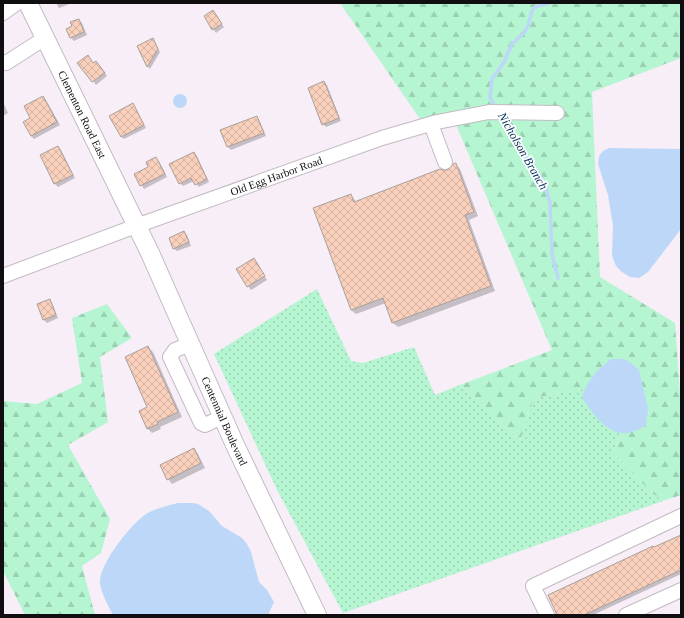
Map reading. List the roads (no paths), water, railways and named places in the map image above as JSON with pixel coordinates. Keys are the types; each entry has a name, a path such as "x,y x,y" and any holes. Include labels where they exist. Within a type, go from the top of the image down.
{"main road":[{"name":"Clementon Road East","path":"28,3 136,226"},
{"name":"Centennial Boulevard","path":"136,226 222,417 317,615"}],"street":[{"path":"3,13 17,3"},
{"path":"3,62 6,63 45,38"},
{"name":"Old Egg Harbor Road","path":"3,276 136,226 374,141 431,124 489,112 557,113"},
{"path":"431,124 445,162"},
{"path":"190,344 175,350 170,357 201,423 206,425 222,417"},
{"path":"547,615 534,586 681,516"},
{"path":"626,615 681,590"}],"water":[{"path":"180,94 185,96 187,101 185,106 180,108 175,106 173,101 175,96"},
{"path":"609,148 681,149 681,229 648,272 639,278 630,277 622,272 616,266 612,256 613,225 608,195 598,164 599,156 603,151"},
{"path":"611,359 624,359 639,370 648,409 646,426 638,430 622,433 609,429 599,420 582,398 593,376"},
{"path":"178,503 198,504 209,511 222,526 242,538 247,544 251,552 259,582 267,590 274,602 268,615 113,615 100,584 104,566 124,536 140,519 150,512"}],"waterway":[{"name":"Nicholson Branch","path":"496,109 490,97 492,79 504,62 512,44 523,34 528,26 532,11 535,7 550,3"},
{"name":"Nicholson Branch","path":"500,116 515,144 539,174 546,188 550,203 552,254 558,278"}]}
